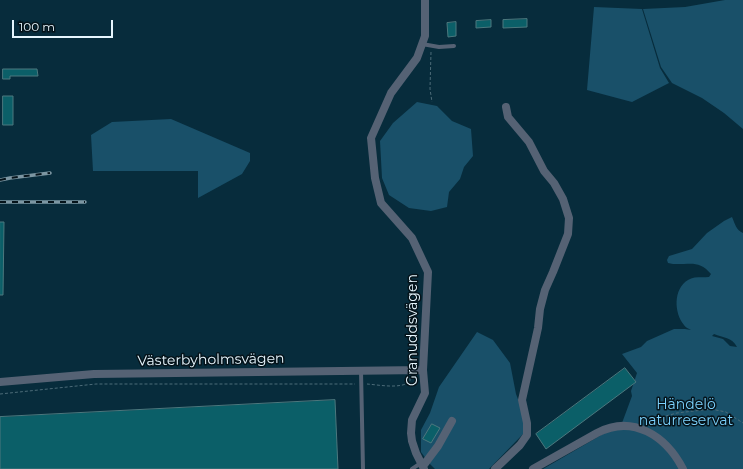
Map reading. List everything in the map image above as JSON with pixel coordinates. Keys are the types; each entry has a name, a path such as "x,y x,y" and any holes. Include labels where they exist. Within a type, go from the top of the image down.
{"street":[{"name":"Granuddsvägen","path":"423,466 412,441 411,433 412,420 426,393 423,370 428,272 412,238 381,203 375,178 370,138 391,93 416,58 422,44 425,36 425,0"},
{"path":"495,469 520,445 527,435 527,423 522,400 538,328 540,309 545,290 568,234 569,218 563,199 554,183 544,170 529,142 508,117 506,107"},
{"name":"Västerbyholmsvägen","path":"0,382 94,374 423,370"},
{"path":"423,466 438,446 452,421"},
{"path":"533,469 606,428 615,426 632,426 648,431 664,443 676,456 683,469"}],"lane":[{"path":"422,44 439,47 454,46"},
{"path":"361,371 360,384 363,469"},
{"path":"412,469 423,466"}],"path":[{"path":"431,46 430,89 432,102"},
{"path":"0,394 96,384 360,384 398,386 410,382 410,371"},
{"path":"639,428 662,417 677,413 710,409 726,412 743,424"}],"green space":[{"path":"725,0 743,0 743,129 724,113 702,98 672,83 661,67 643,9 685,7"},
{"path":"594,7 642,9 660,68 669,83 632,102 587,90"},
{"path":"417,102 437,106 452,121 471,129 473,156 464,167 460,179 449,192 447,207 431,211 409,208 389,195 382,178 380,141 393,123"},
{"path":"171,119 250,153 250,161 242,174 198,198 198,171 93,171 91,135 112,122"},
{"name":"Händelö naturreservat","path":"732,217 737,228 743,233 743,469 543,469 622,423 632,396 631,391 637,373 622,354 641,347 647,341 674,329 691,330 685,326 678,314 677,301 680,289 683,284 690,279 709,277 711,274 702,266 694,264 673,264 668,263 667,260 669,256 692,249 707,233","holes":["714,334 733,341 737,347 730,346 723,339 712,336"]},
{"path":"477,332 493,340 510,363 516,394 525,418 524,433 489,469 435,469 421,452 421,430 430,413 439,387"}],"building":[{"path":"527,19 527,27 503,28 503,20"},
{"path":"491,20 491,27 476,28 476,21"},
{"path":"456,22 456,36 448,37 447,23"},
{"path":"3,69 37,69 38,76 10,76 10,79 3,79"},
{"path":"3,96 13,96 13,125 3,125"},
{"path":"0,222 4,222 3,295 0,295"},
{"path":"625,368 636,382 546,449 536,434"},
{"path":"335,400 338,469 0,469 0,417"},
{"path":"432,424 440,428 431,443 423,439"}],"railway":[{"path":"0,180 50,173"},
{"path":"0,202 85,202"}]}
